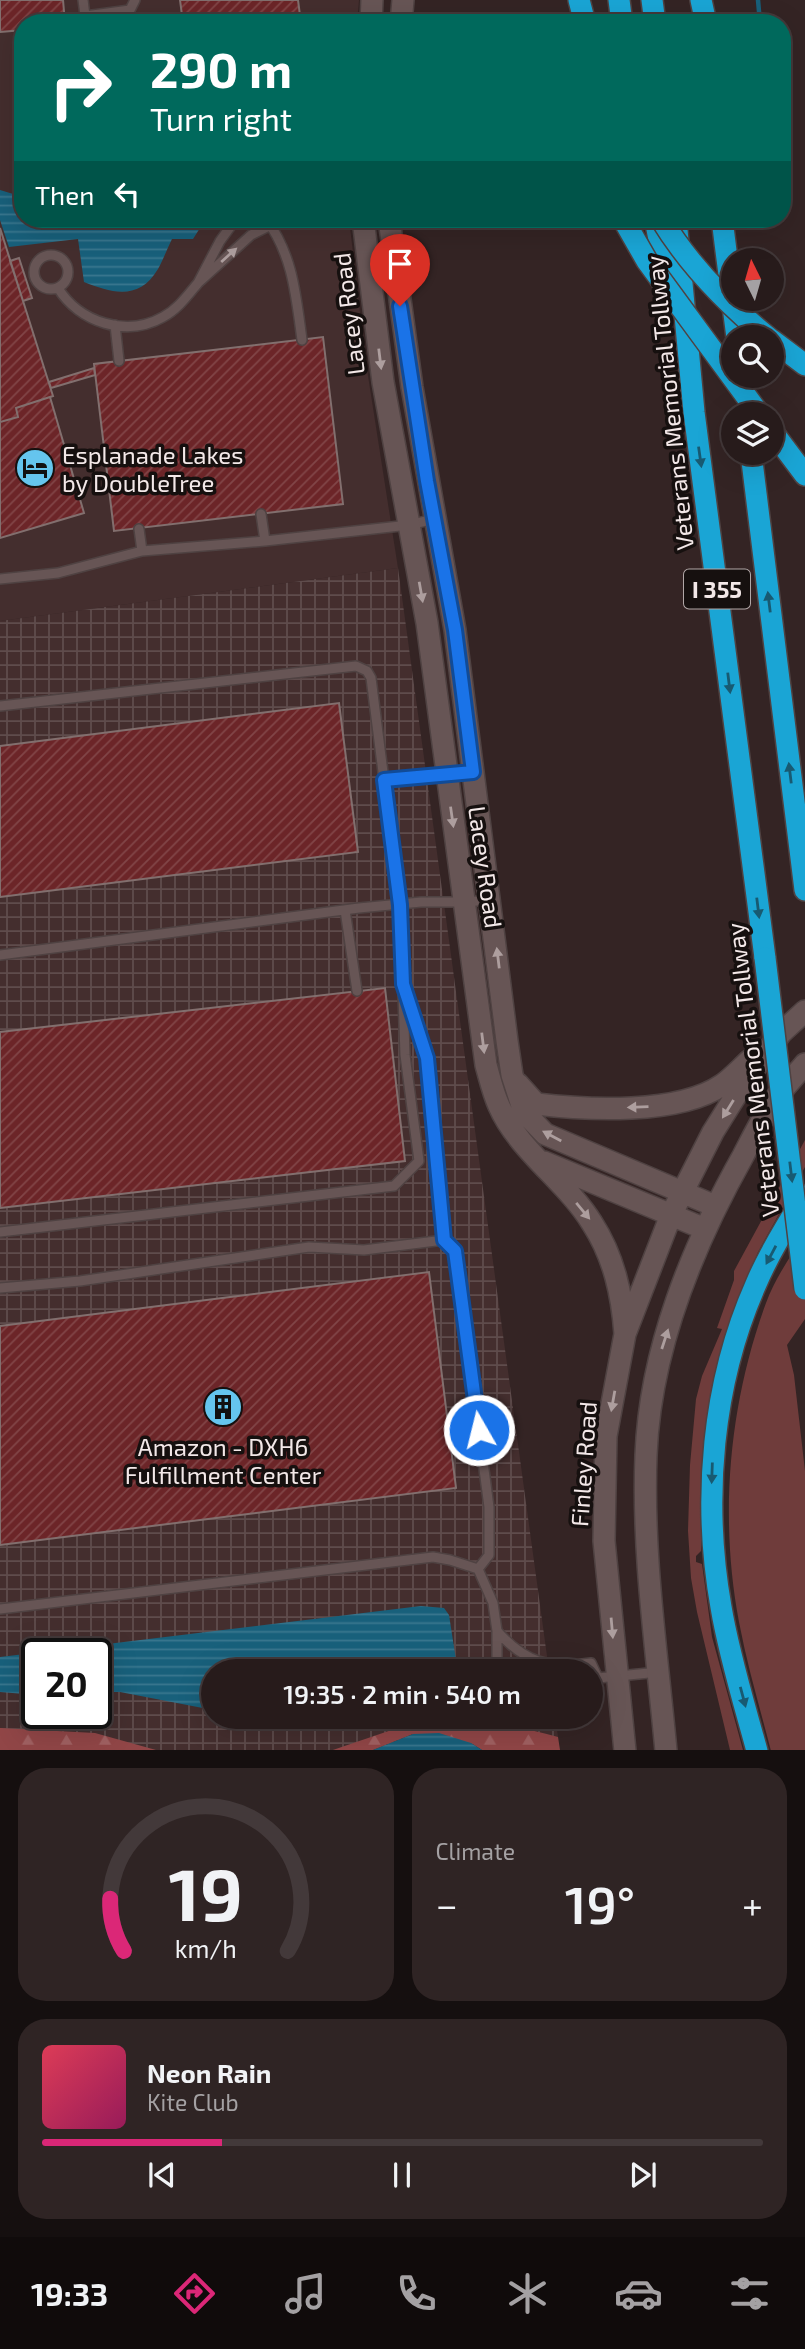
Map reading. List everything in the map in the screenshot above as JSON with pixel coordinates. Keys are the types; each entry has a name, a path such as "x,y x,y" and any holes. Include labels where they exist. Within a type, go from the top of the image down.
{"highway":[{"path":"628,228 647,261 750,402"},
{"path":"657,228 694,412"},
{"path":"667,228 706,280 755,325"},
{"name":"Veterans Memorial Tollway","path":"677,228 694,412 805,1289"},
{"path":"723,228 735,325"},
{"path":"784,349 805,365"},
{"path":"784,447 805,475"},
{"name":"I 355","path":"752,465 805,890"},
{"path":"757,1750 720,1606 711,1517 712,1466 727,1368 740,1325 756,1283 805,1196"}],"main road":[{"name":"Lacey Road","path":"364,228 383,382 427,624 485,1065 499,1108 538,1160 705,1229"},
{"name":"Lacey Road","path":"391,228 412,387 455,630 512,1074 524,1112 545,1134 682,1192"},
{"name":"Finley Road","path":"625,1750 607,1677 604,1541 607,1436 625,1334 671,1215 713,1132 781,1034 805,1011"},
{"path":"512,1074 524,1093 536,1104 567,1107 644,1107 685,1101 720,1086 781,1034"},
{"path":"666,1750 647,1544 646,1454 653,1390 663,1342 715,1206 774,1100 805,1064"},
{"path":"538,1160 591,1220 602,1239 622,1297 625,1334"},
{"path":"682,1192 715,1206"}],"lane":[{"path":"110,14 130,10 135,0"},
{"path":"198,283 229,228"},
{"path":"58,288 66,302 87,317 115,325 137,326 161,318 182,303 198,283 260,228"},
{"path":"272,228 282,244 293,276 302,340"},
{"path":"115,325 119,361"},
{"path":"261,514 265,541"},
{"path":"0,579 58,573 142,551 265,541 409,525 435,519"},
{"path":"139,528 142,551"},
{"path":"0,706 356,666 367,671 371,678 400,905 405,1055 419,1161 394,1186 0,1232"},
{"path":"384,780 473,772"},
{"path":"0,956 345,910 421,902 491,899"},
{"path":"345,910 357,991"},
{"path":"403,984 427,1058 444,1240 455,1251 489,1507 489,1555 478,1569"},
{"path":"0,1288 80,1281 309,1247 364,1250 444,1240"},
{"path":"0,1609 433,1557 478,1569 493,1603 497,1659"},
{"path":"497,1631 521,1654 538,1662 552,1665 591,1664 607,1677 659,1672"},
{"path":"603,1682 607,1677"}],"shaded area":[{"path":"0,0 359,0 358,14 14,14 14,228 350,228 366,363 398,568 0,621"},
{"path":"398,568 547,1659 201,1659 201,1729 557,1729 558,1737 410,1750 0,1750 0,621"},
{"path":"805,1140 805,1167 758,1252 739,1299 715,1378 706,1427 701,1481 701,1551 696,1556 696,1562 702,1564 712,1637 743,1750 730,1750 691,1578 688,1531 696,1399 702,1376 722,1329 717,1328 734,1280 734,1271"},
{"path":"805,1233 805,1319 787,1345 794,1375 805,1471 805,1750 771,1750 739,1622 730,1542 731,1461 743,1381 766,1303"}],"green space":[{"path":"0,1728 95,1733 156,1750 0,1750"},
{"path":"394,1729 523,1729 558,1737 560,1750 482,1750 471,1743 413,1734 373,1750 333,1750"}],"water":[{"path":"0,190 14,194 14,228 200,228 193,239 172,239 151,279 134,290 124,292 84,282 78,239 9,247 0,220"},
{"path":"421,1606 444,1608 449,1615 456,1659 201,1659 201,1708 112,1692 112,1643"},
{"path":"21,1654 21,1694 0,1692 0,1657"},
{"path":"439,1733 471,1743 482,1750 373,1750 413,1734"}],"building":[{"path":"0,0 63,0 64,14 14,14 14,31 0,32"},
{"path":"180,0 298,0 300,14 182,14"},
{"name":"Esplanade Lakes by DoubleTree","path":"0,228 53,396 16,408 18,417 0,422"},
{"path":"19,258 32,298 23,301 10,261"},
{"path":"323,337 343,504 114,531 94,364"},
{"path":"94,368 95,375 51,388 49,382"},
{"name":"Esplanade Lakes by DoubleTree","path":"50,397 84,513 0,538 0,422 18,417 16,408"},
{"path":"339,703 358,852 0,897 0,746"},
{"path":"385,988 405,1161 0,1208 0,1032"},
{"name":"Amazon - DXH6 Fulfillment Center","path":"429,1272 456,1488 0,1545 0,1326"}],"waterway":[{"path":"758,0 759,14"}],"place":[{"name":"Esplanade Lakes by DoubleTree","path":"35,468"},
{"name":"Amazon - DXH6 Fulfillment Center","path":"223,1407"}],"route":[{"path":"400,306 427,481 455,630 473,772 384,780 400,905 403,984 427,1058 444,1240 455,1251 479,1430"}]}
